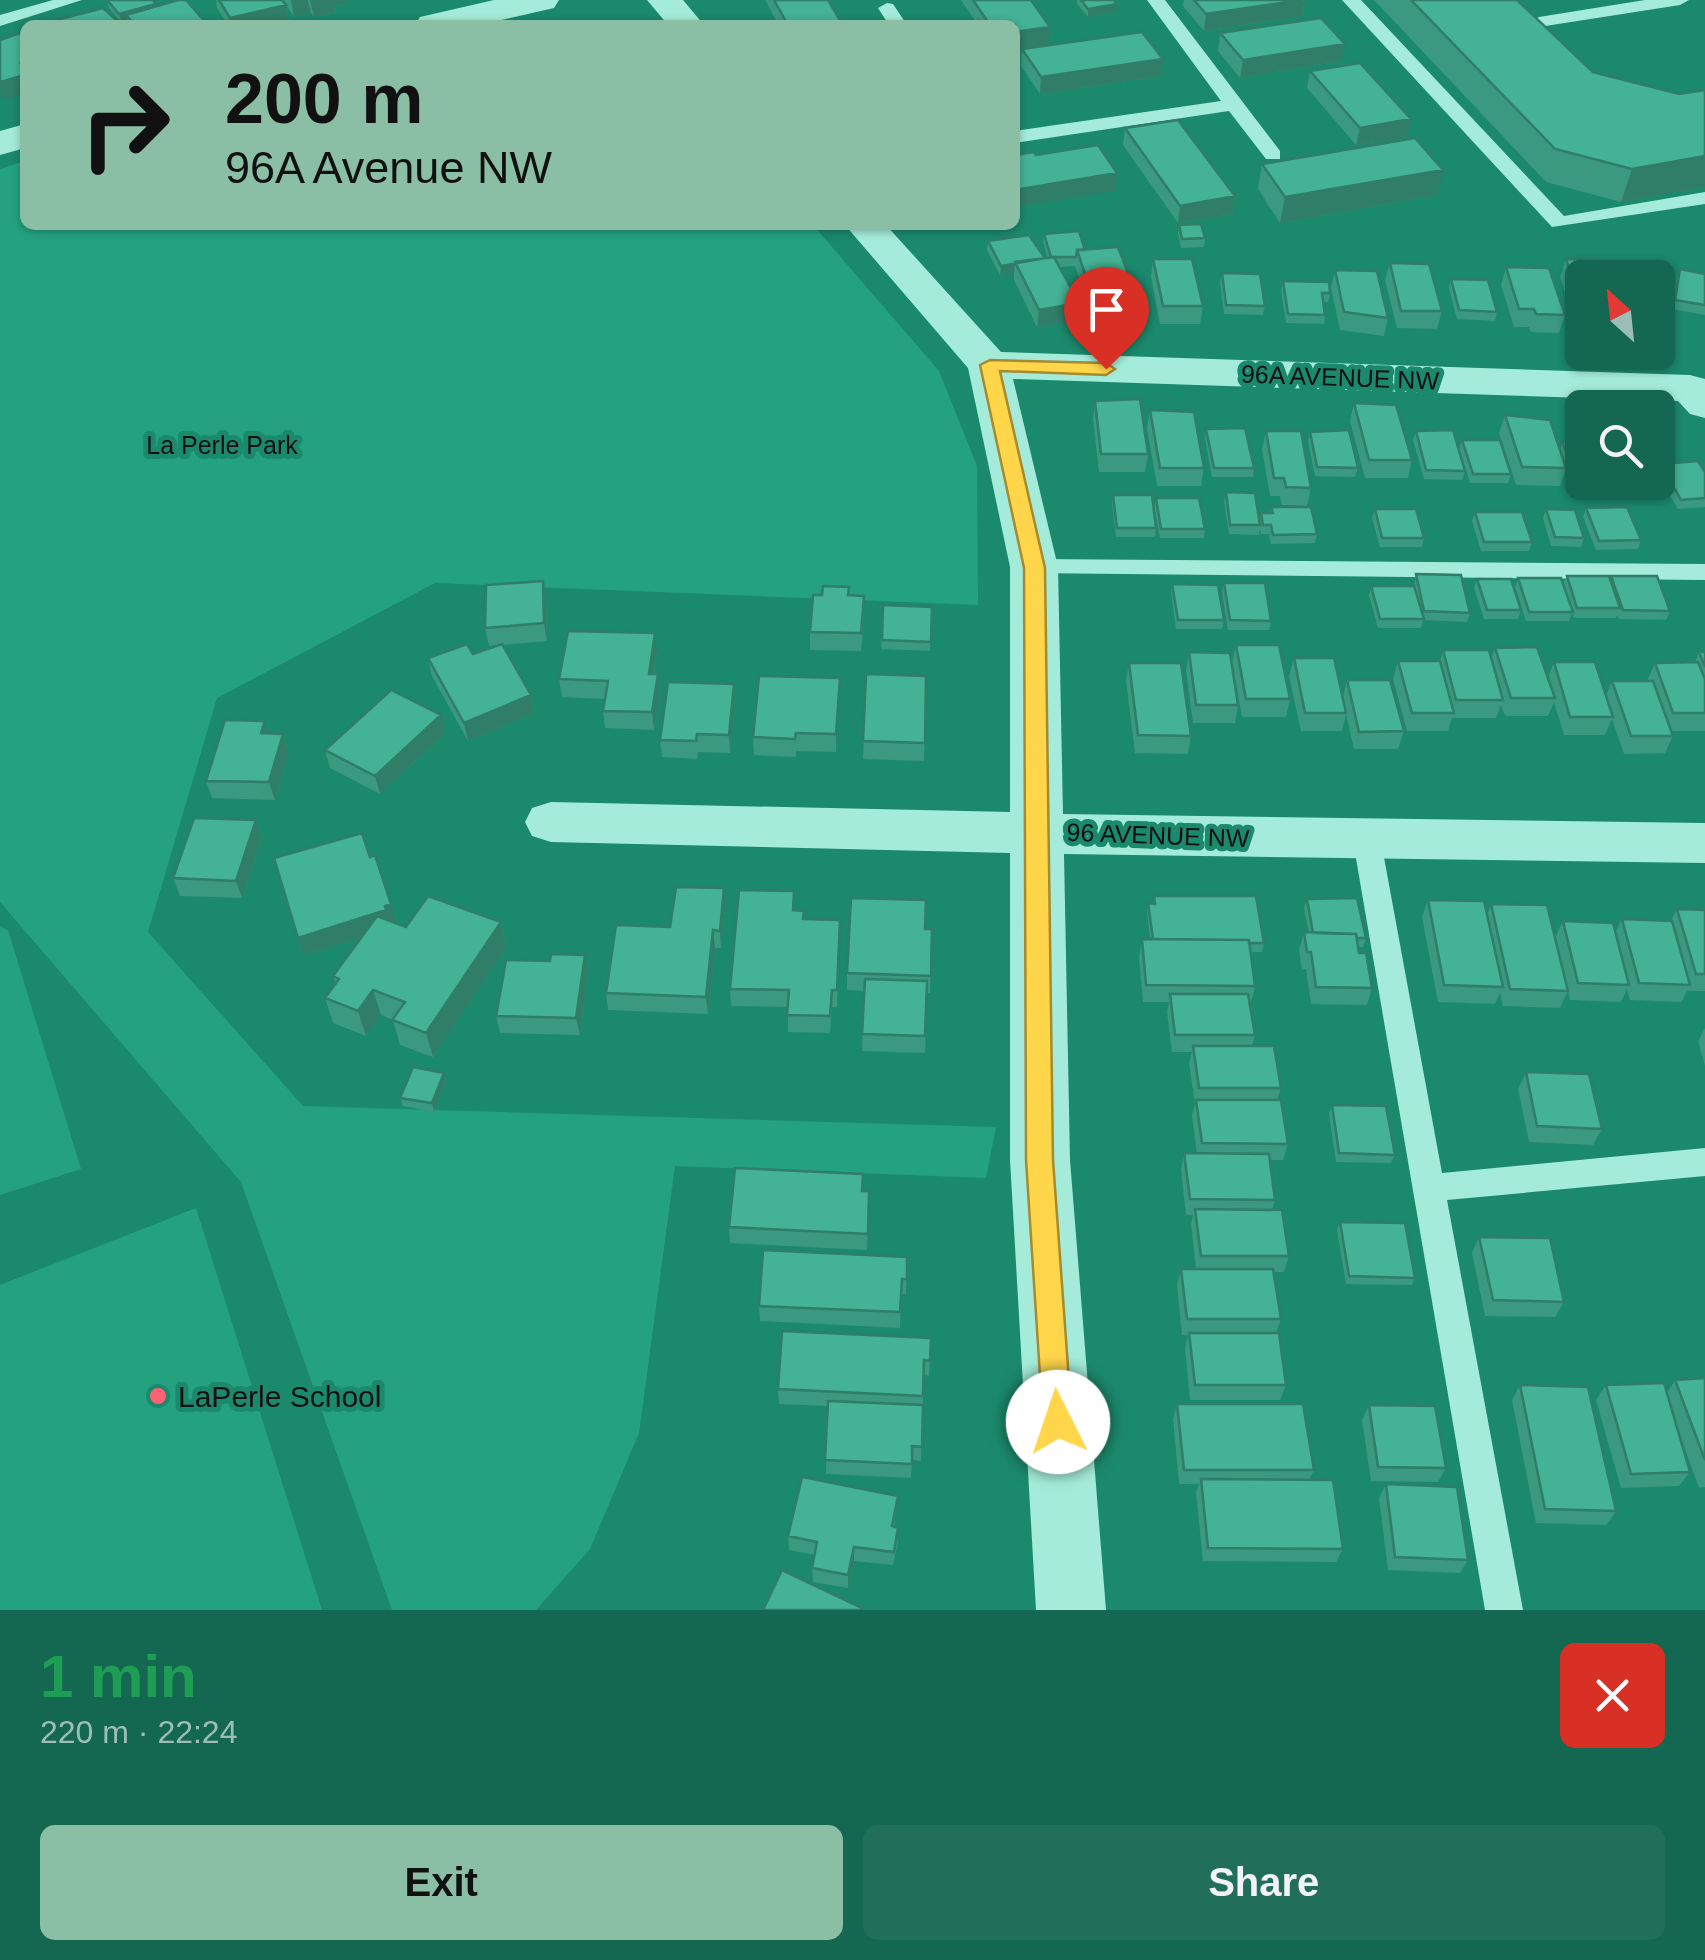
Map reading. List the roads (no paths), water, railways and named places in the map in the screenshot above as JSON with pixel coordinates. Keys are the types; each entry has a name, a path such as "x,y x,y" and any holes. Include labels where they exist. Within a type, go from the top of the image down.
{"street":[{"path":"455,20 542,0"},
{"path":"664,0 682,20"},
{"path":"868,230 990,365 1034,568 1040,1160 1071,1610"},
{"name":"96A AVENUE NW","path":"990,365 1697,396"},
{"name":"96 AVENUE NW","path":"551,822 1368,841 1705,843"}],"lane":[{"path":"0,21 74,0"},
{"path":"1156,0 1272,155"},
{"path":"1351,0 1559,223 1705,198"},
{"path":"1562,44 1533,16 1672,1"},
{"path":"1020,137 1234,104"},
{"path":"1034,568 1705,572"},
{"path":"1368,841 1504,1610"},
{"path":"1429,1188 1705,1162"}],"place":[{"name":"LaPerle School","path":"158,1396"}],"park label":[{"name":"La Perle Park","path":"222,445"}]}
